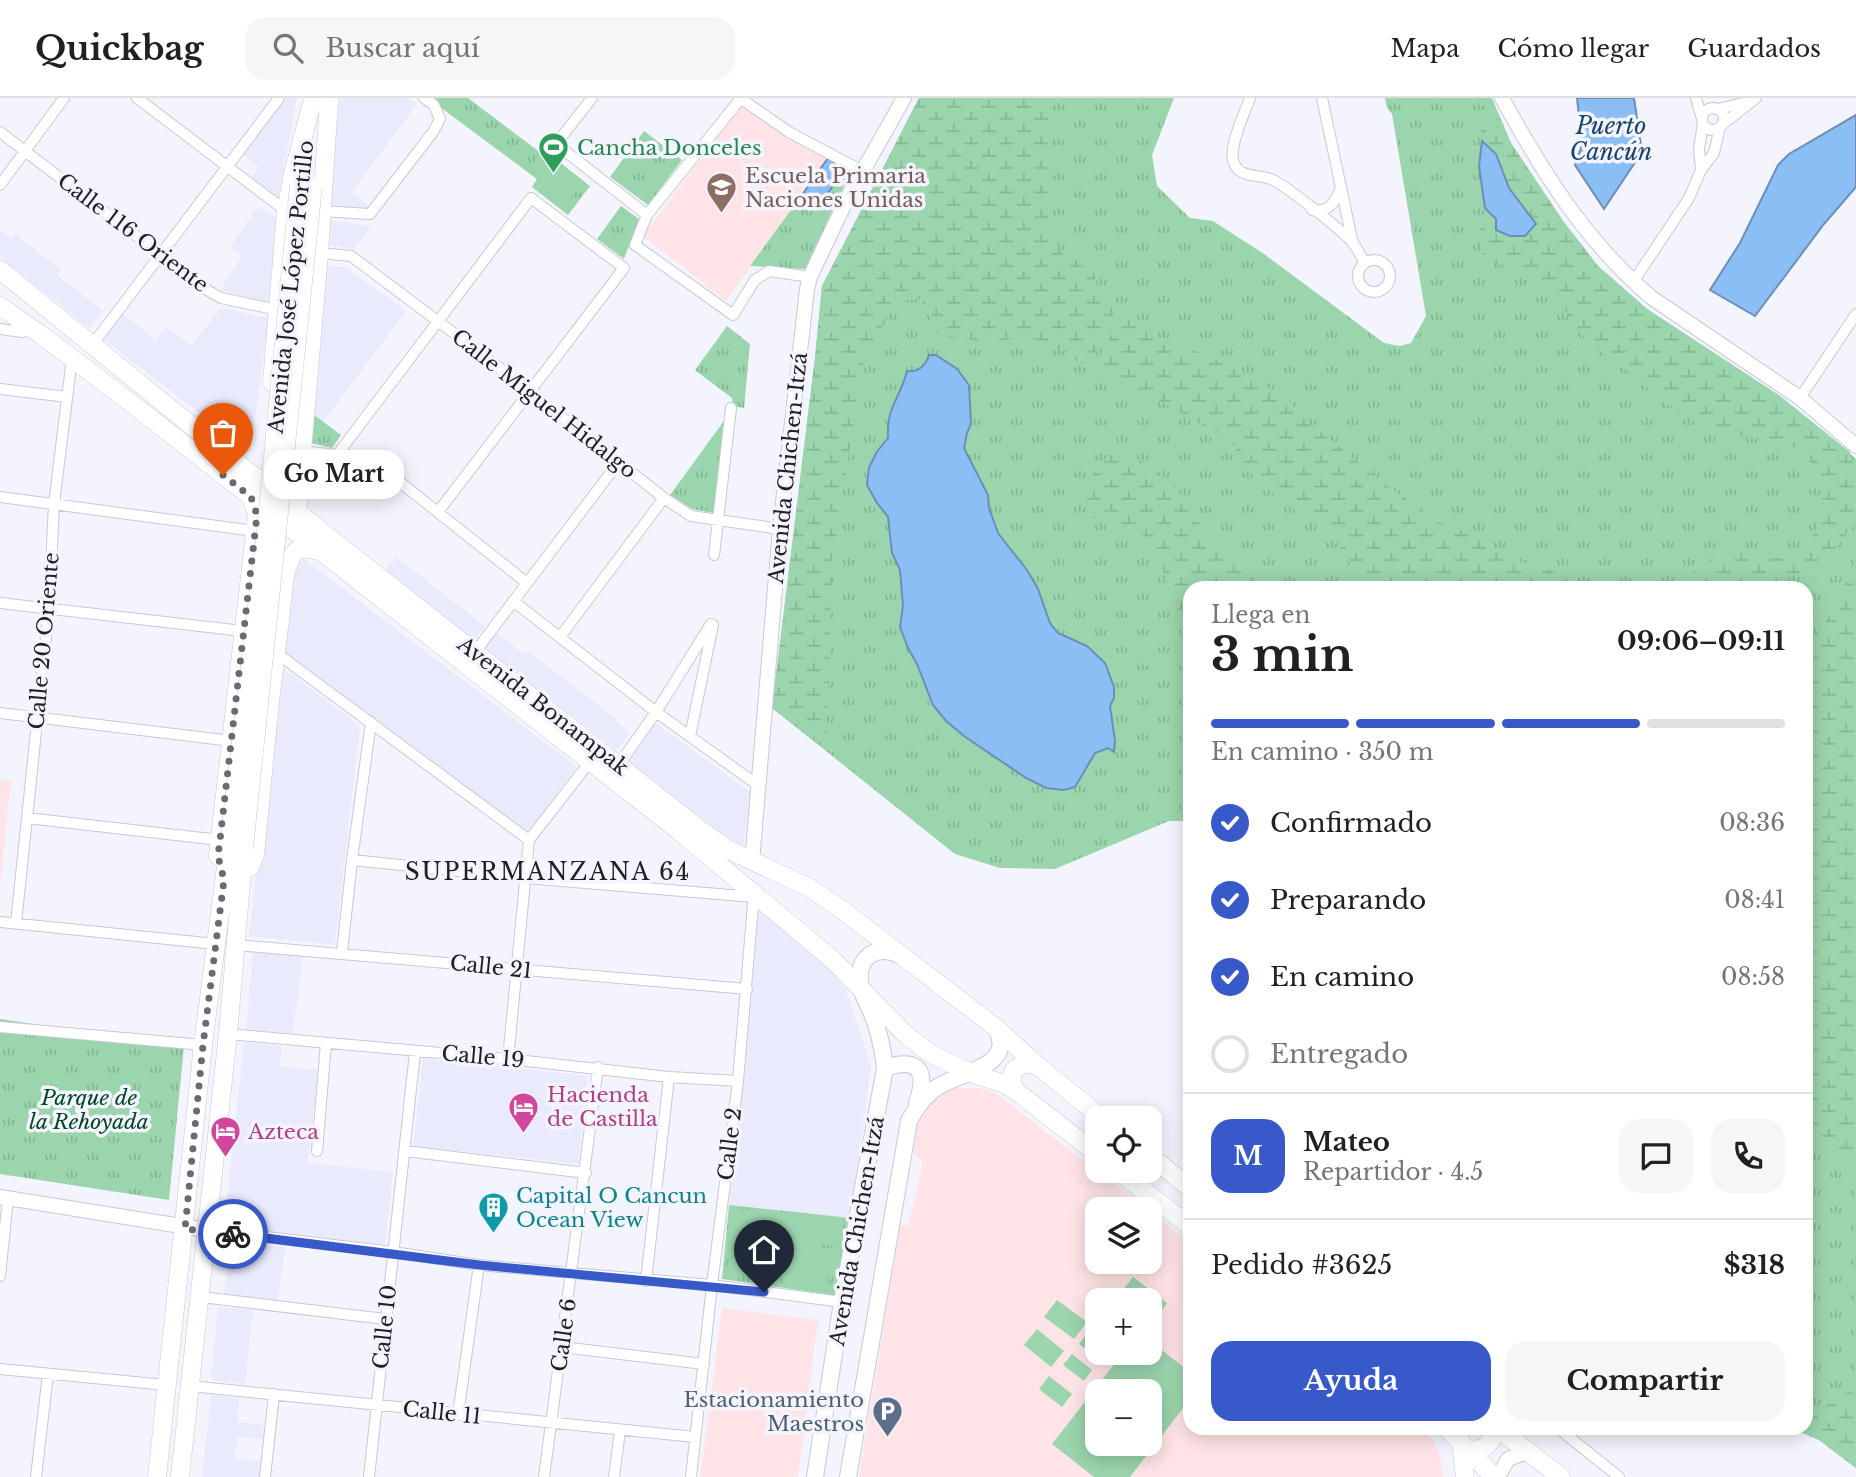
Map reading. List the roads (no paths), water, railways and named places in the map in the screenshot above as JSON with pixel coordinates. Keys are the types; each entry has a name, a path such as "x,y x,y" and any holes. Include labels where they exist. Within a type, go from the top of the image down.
{"main road":[{"name":"Avenida José López Portillo","path":"157,1477 203,1045 231,844 318,100"},
{"path":"297,510 319,253 321,211 318,100"},
{"path":"254,476 265,457 267,441 286,211 293,174 318,100"},
{"name":"Avenida Bonampak","path":"0,271 715,841 752,862 810,888 995,1027 1087,1106"},
{"name":"Avenida Bonampak","path":"0,306 127,400 590,763 833,960 906,1035 931,1054 1016,1091 1085,1145"},
{"path":"127,400 138,383"},
{"path":"267,441 269,448 281,456 289,456 301,449"},
{"path":"231,844 232,741 257,515 251,497"},
{"path":"243,883 255,855 275,652 288,569 292,554 299,549 309,548 321,552"},
{"path":"251,564 260,553 271,550 282,554 288,569"},
{"name":"Avenida José López Portillo","path":"180,1477 243,883 231,844"},
{"path":"861,989 862,965 873,953 887,951 907,960"},
{"name":"Avenida Chichen-Itzá","path":"816,1477 842,1302 885,1068 880,1041 861,989"},
{"name":"Avenida Chichen-Itzá","path":"848,1477 909,1121 926,1095 941,1085 990,1063 997,1054 1000,1037 995,1027"},
{"path":"885,1068 908,1063 922,1074 923,1086 916,1107"},
{"path":"1016,1091 1011,1082 1014,1070 1024,1063 1038,1066"},
{"path":"1162,1166 1183,1182"},
{"path":"1134,1183 1183,1221"},
{"path":"1454,1435 1496,1477"},
{"path":"1465,1447 1484,1448 1493,1435"},
{"path":"1504,1435 1562,1477"},
{"path":"1465,1447 1465,1477"}],"street":[{"path":"0,185 64,98"},
{"path":"137,98 286,211"},
{"path":"93,344 279,98"},
{"path":"321,211 370,214 440,119 434,105 424,98"},
{"path":"592,98 556,144 647,215"},
{"path":"810,277 769,271 755,280 733,315 635,245 647,215 741,98 789,132 864,172"},
{"name":"Avenida Chichen-Itzá","path":"752,862 780,529 810,277 846,201 905,98"},
{"path":"1250,98 1232,150 1238,170 1247,175 1272,179 1353,244 1365,263"},
{"path":"1322,98 1353,244"},
{"path":"1502,98 1545,173 1591,237 1633,282 1652,298 1800,398 1856,446"},
{"path":"1708,115 1752,100"},
{"path":"1697,102 1708,115 1712,130 1737,114 1752,100"},
{"path":"1633,282 1680,214 1701,170 1714,153 1723,115 1708,115"},
{"path":"1701,170 1699,149 1708,115"},
{"name":"Calle 116 Oriente","path":"0,132 160,256 221,298 278,310"},
{"path":"1312,210 1326,210 1333,205 1341,188"},
{"path":"301,449 337,455 531,198 624,268 438,512"},
{"name":"Calle Miguel Hidalgo","path":"319,253 351,256 618,463 691,516 780,529"},
{"path":"1800,398 1856,314"},
{"path":"0,329 22,332 32,328"},
{"name":"Calle 20 Oriente","path":"16,923 49,608 54,504 72,358"},
{"path":"0,389 67,397"},
{"path":"713,555 732,408"},
{"path":"475,652 618,463"},
{"path":"396,479 527,583"},
{"path":"0,497 255,531"},
{"path":"560,637 664,498"},
{"path":"513,601 656,712 759,786"},
{"path":"0,603 243,631"},
{"path":"618,766 656,712 711,624 713,625 690,736"},
{"path":"275,652 529,840"},
{"path":"0,713 232,741"},
{"path":"342,952 371,722"},
{"path":"508,1059 529,840 590,763"},
{"path":"27,818 231,844"},
{"path":"352,860 526,878 754,895"},
{"name":"Calle 2","path":"691,1477 738,1081 754,895"},
{"path":"0,922 216,944"},
{"name":"Calle 21","path":"236,944 747,989"},
{"path":"0,1027 203,1045"},
{"name":"Calle 19","path":"228,1034 508,1059 668,1077 738,1081"},
{"path":"317,1151 326,1043"},
{"name":"Calle 10","path":"369,1477 415,1052"},
{"name":"Calle 6","path":"544,1477 573,1274 598,1068"},
{"path":"646,1281 668,1077"},
{"path":"405,1151 586,1173"},
{"path":"0,1276 4,1198 185,1229 393,1252 479,1265 712,1285 842,1302"},
{"path":"458,1415 479,1265"},
{"path":"201,1297 385,1319"},
{"path":"562,1347 704,1364"},
{"path":"0,1369 166,1385"},
{"path":"36,1477 48,1374"},
{"name":"Calle 11","path":"190,1386 695,1437"},
{"path":"265,1477 274,1394"},
{"path":"614,1477 620,1431"},
{"path":"1567,1435 1619,1477"},
{"path":"1496,1477 1508,1459 1527,1452"}],"water":[{"name":"Puerto Cancún","path":"1577,98 1634,98 1642,152 1604,209 1575,165 1582,145"},
{"path":"1856,115 1856,187 1824,224 1755,316 1710,290 1740,243 1778,165 1789,154"},
{"path":"1482,141 1496,154 1509,188 1536,224 1525,236 1510,236 1496,230 1496,219 1485,208 1479,166"},
{"path":"828,158 844,170 818,207 802,195"},
{"path":"929,355 936,355 957,369 969,385 971,424 964,448 988,495 989,508 998,533 1038,589 1050,623 1058,633 1087,646 1105,663 1114,687 1114,698 1110,706 1114,752 1108,748 1095,753 1075,787 1064,790 1046,788 1026,778 946,721 933,705 900,627 903,606 900,570 892,553 888,517 867,485 869,468 876,453 888,438 889,418 907,371 921,368"}],"place":[{"name":"Cancha Donceles","path":"554,175"},
{"name":"Escuela Primaria Naciones Unidas","path":"722,215"},
{"name":"Go Mart","path":"223,475"},
{"name":"Hacienda de Castilla","path":"524,1134"},
{"name":"Azteca","path":"225,1159"},
{"name":"Capital O Cancun Ocean View","path":"493,1235"},
{"name":"Estacionamiento Maestros","path":"887,1439"}],"district":[{"name":"SUPERMANZANA 64","path":"548,872"}],"park label":[{"name":"Parque de la Rehoyada","path":"89,1110"}]}
